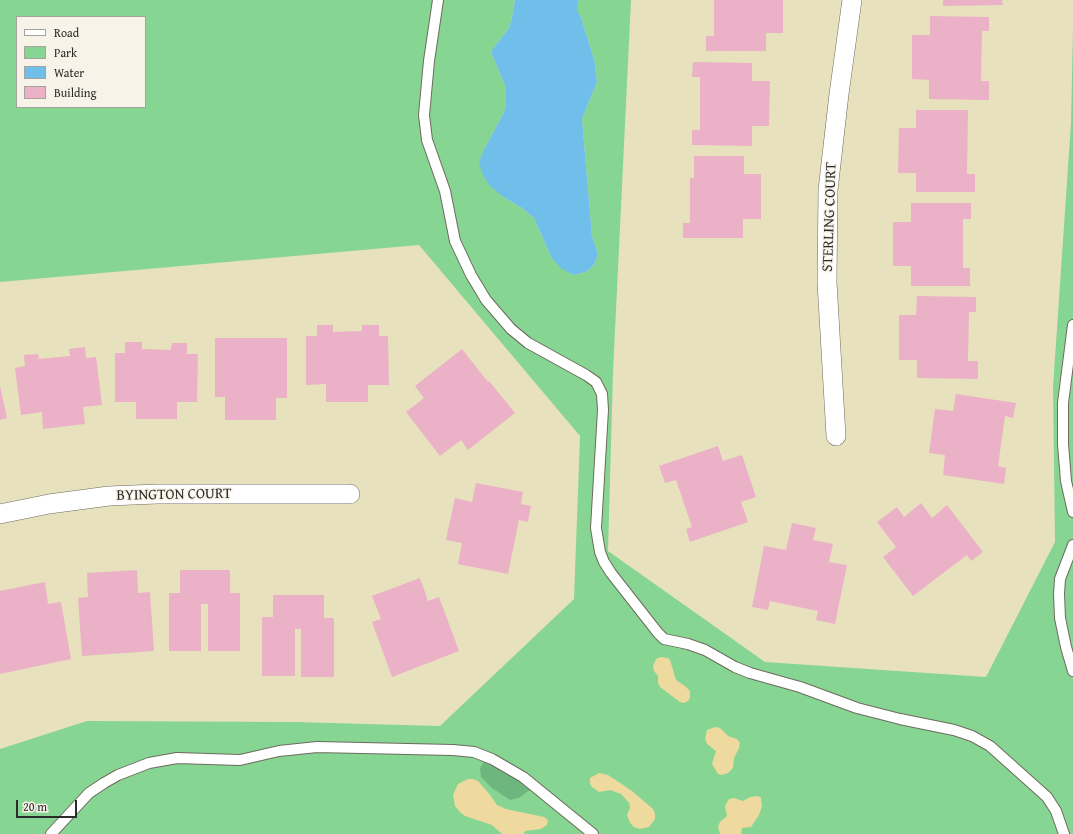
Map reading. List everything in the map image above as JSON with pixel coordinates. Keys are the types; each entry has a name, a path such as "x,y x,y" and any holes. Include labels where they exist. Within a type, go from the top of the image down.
{"street":[{"name":"STERLING COURT","path":"836,436 827,282 828,190 852,0"},
{"name":"BYINGTON COURT","path":"0,514 49,504 109,496 165,494 350,494"}],"lane":[{"path":"438,0 429,61 424,115 427,140 445,191 455,241 471,275 486,300 511,329 528,343 596,382 602,394 604,410 596,528 600,552 611,573 664,639 688,644 705,650 750,674 800,687 857,708 900,719 954,730 972,736 990,746 1046,797 1056,812 1064,834"},
{"path":"1073,325 1063,403 1062,444 1066,481 1073,512"},
{"path":"1073,545 1060,579 1060,618 1073,671"},
{"path":"51,834 89,793 118,775 149,763 177,758 240,760 279,751 317,747 453,750 474,752 492,759 523,777 593,834"}],"green space":[{"path":"0,0 515,0 509,28 491,51 505,85 506,97 505,110 485,148 502,196 522,208 534,218 551,257 574,275 586,272 594,265 598,254 592,236 582,119 597,82 595,63 581,17 577,12 577,4 579,0 631,0 613,372 608,551 765,662 986,677 1055,542 1053,387 1071,123 1073,28 1073,834 0,834 0,749 87,721 294,722 440,726 574,599 580,436 419,245 0,282"},
{"path":"484,761 502,768 531,789 519,798 510,800 492,788 481,777 480,768"}],"sand":[{"path":"661,657 668,658 670,660 676,680 690,691 690,698 688,701 684,703 680,702 660,687 658,683 658,676 654,671 653,666 656,659"},
{"path":"715,727 720,728 728,736 737,739 740,743 734,758 733,768 728,773 722,775 718,774 712,764 716,751 707,744 705,739 707,730"},
{"path":"599,773 608,775 632,791 653,809 655,819 649,827 640,829 634,827 630,823 627,815 630,808 629,803 621,794 610,790 599,792 592,787 590,784 590,778"},
{"path":"468,779 478,781 497,805 506,809 544,817 548,820 547,825 541,829 525,831 524,834 502,834 492,825 465,816 455,806 453,795 458,784"},
{"path":"758,796 761,798 762,806 759,815 751,827 742,828 741,834 720,834 718,827 720,822 727,816 725,806 729,799 734,798 743,801 750,797"}],"water":[{"path":"515,0 579,0 577,4 577,11 581,17 595,63 597,82 582,119 592,236 598,254 594,265 586,272 574,275 562,269 551,257 534,218 489,185 482,173 479,162 505,110 505,85 491,51 509,28"}],"building":[{"path":"714,0 783,0 783,33 766,33 766,51 706,51 706,36 714,36"},
{"path":"943,0 1002,0 1003,5 943,6"},
{"path":"930,16 989,17 989,31 982,31 981,81 989,81 989,100 929,99 929,80 912,79 912,35 930,35"},
{"path":"693,62 752,63 752,81 770,81 769,126 752,126 752,146 692,145 692,130 700,130 700,77 692,77"},
{"path":"916,110 968,110 967,174 975,174 975,192 916,192 916,173 898,173 899,128 916,128"},
{"path":"694,156 744,156 744,174 761,174 761,219 743,219 743,238 683,238 683,223 690,223 690,178 694,178"},
{"path":"911,203 971,203 971,219 963,219 963,268 970,268 970,286 911,286 911,266 893,266 893,222 911,222"},
{"path":"917,296 976,297 976,312 969,312 968,361 978,361 978,379 917,378 917,360 899,360 899,315 916,315"},
{"path":"317,325 333,325 333,332 362,331 362,325 379,325 379,336 388,336 389,385 368,385 368,402 326,402 326,384 306,385 306,336 317,336"},
{"path":"215,338 287,338 287,398 276,398 276,420 225,420 225,397 215,397"},
{"path":"125,342 142,342 142,349 171,350 172,343 187,343 187,354 198,354 197,402 177,402 177,419 136,419 136,402 115,402 115,353 125,353"},
{"path":"85,347 86,358 96,357 102,405 83,407 85,424 43,429 42,412 21,415 15,368 25,366 24,355 38,354 39,359 70,356 69,349"},
{"path":"462,349 515,413 468,450 461,440 440,456 406,412 424,398 415,386"},
{"path":"0,386 7,418 0,420"},
{"path":"956,394 1016,403 1013,418 1005,416 998,466 1006,468 1004,484 943,475 945,455 929,453 935,409 953,411"},
{"path":"718,446 723,461 742,455 756,497 741,502 748,522 690,542 686,529 692,527 676,480 665,483 659,466"},
{"path":"476,483 523,492 521,504 531,506 528,522 519,520 508,574 458,564 462,543 446,540 455,498 472,502"},
{"path":"921,503 932,518 947,505 983,552 971,561 967,555 913,596 883,557 896,547 877,522 897,507 904,517"},
{"path":"792,523 816,528 813,540 833,544 829,562 847,565 835,624 816,620 818,611 770,601 768,610 752,607 764,546 786,550"},
{"path":"137,570 138,593 150,592 154,651 82,656 78,598 88,597 87,573"},
{"path":"180,570 230,570 230,593 240,593 240,651 208,651 208,604 201,604 201,651 169,651 169,593 180,593"},
{"path":"420,578 428,601 439,597 459,651 392,677 372,622 381,619 372,596"},
{"path":"45,582 48,604 61,602 71,659 0,674 0,591"},
{"path":"273,595 324,595 324,618 334,618 334,677 301,677 301,629 295,629 295,676 262,676 262,617 273,617"}]}
